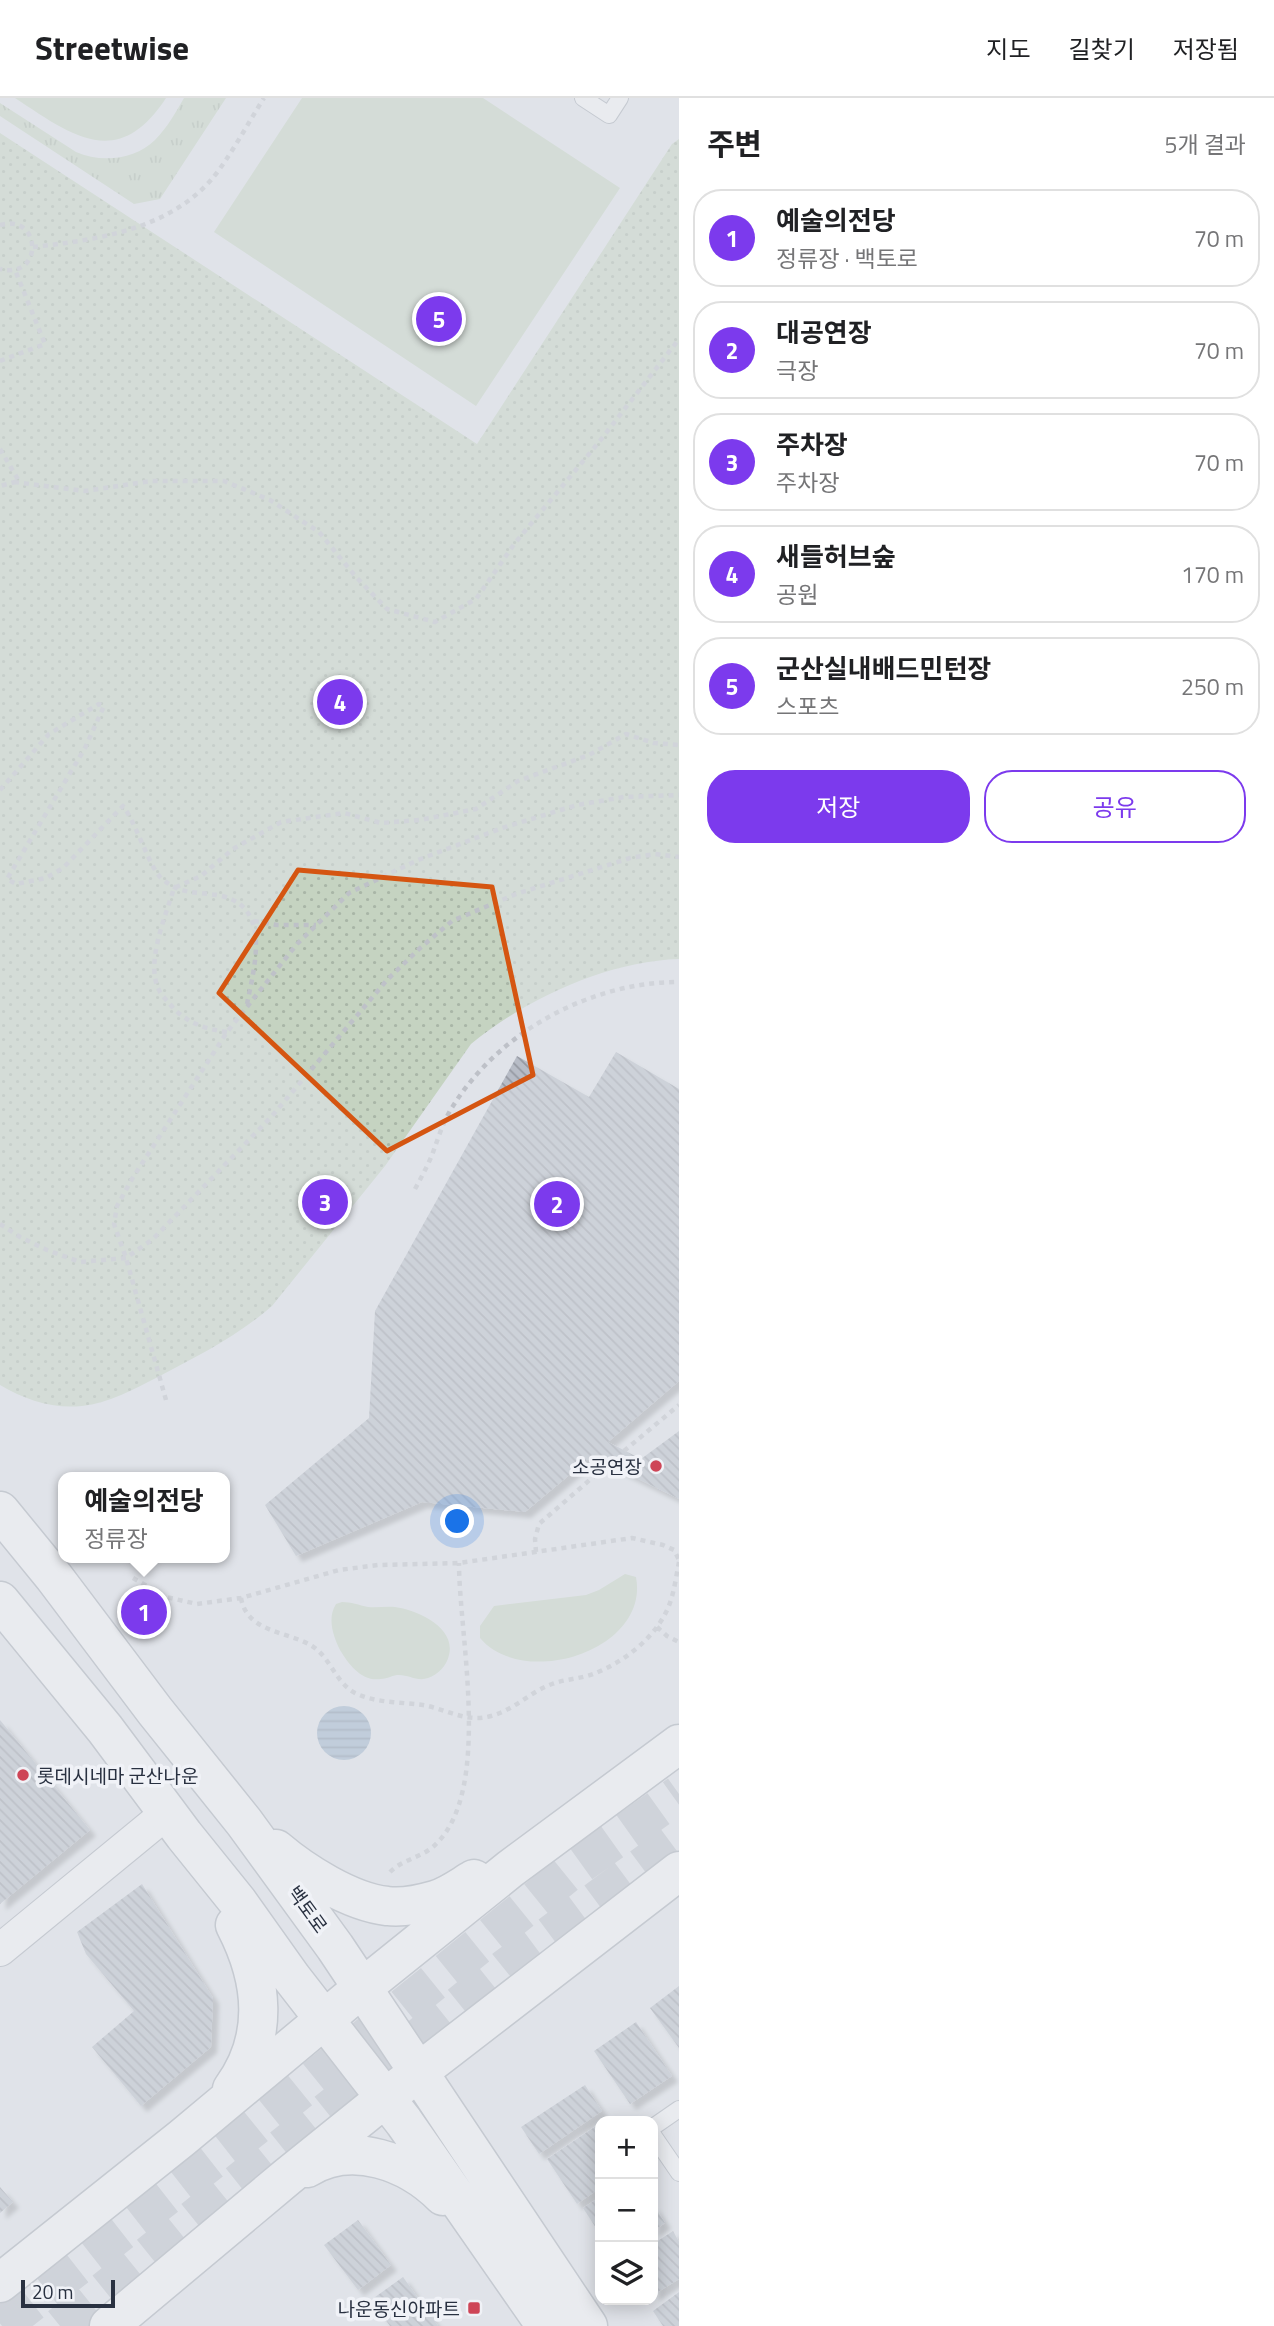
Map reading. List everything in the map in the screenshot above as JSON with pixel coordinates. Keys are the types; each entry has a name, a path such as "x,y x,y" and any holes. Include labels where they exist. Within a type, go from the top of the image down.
{"street":[{"name":"백토로","path":"0,1511 244,1822 335,1947 588,2326"},
{"path":"3,1610 105,1729 239,1902 324,2020 385,2098 495,2250 546,2326"},
{"path":"0,2283 218,2109 510,1869 679,1744"},
{"path":"244,1822 284,1856 322,1880 355,1898 387,1906 439,1899 587,1812"},
{"path":"0,1950 176,1824"},
{"path":"176,1824 237,1928 254,1968 258,1998 257,2027 251,2053 240,2078 218,2109"},
{"path":"109,2326 385,2098 679,1871"},
{"path":"272,2189 313,2164 328,2159 348,2156 379,2158 397,2164 437,2189 495,2250"}],"lane":[{"path":"583,98 609,114 620,98"},
{"path":"658,2124 679,2109"},
{"path":"658,2142 679,2173"}],"path":[{"path":"33,247 74,242 135,228 185,205 212,179 264,98"},
{"path":"0,225 8,223 23,227 33,247 28,262 15,270 0,269"},
{"path":"0,361 45,344 15,270"},
{"path":"14,482 85,491 151,481 224,481 270,500 319,532 387,609 435,622 476,599 515,543 679,340"},
{"path":"0,449 19,481 0,486"},
{"path":"0,790 50,734 99,704 104,706 85,748 7,879 16,884 46,878 63,868 123,806 158,875 174,888 193,894 224,897 244,908 254,921 256,957 247,1004"},
{"path":"227,1032 205,1029 175,1011 158,990 155,966 159,934 174,888 201,876 233,849 281,822 344,813 381,822 420,820 476,809 518,781 589,755 626,734 654,743 679,745"},
{"path":"166,1400 114,1224 117,1206 227,1032 297,944 349,893 418,860 502,828 589,803 624,797 679,795"},
{"path":"0,1224 47,1250 80,1262 126,1258 153,1239 272,1116 387,979 452,921 516,894 630,858 679,856"},
{"path":"254,921 277,925 316,925"},
{"path":"415,1189 451,1109 467,1084 492,1057 516,1037 546,1018 625,988 655,982 679,982"},
{"path":"624,1451 679,1405"},
{"path":"536,1552 535,1539 539,1524 608,1464"},
{"path":"132,1578 166,1597 197,1604 241,1598 339,1570 377,1565 459,1563 632,1538 676,1549 679,1561 668,1608 657,1626 616,1664 590,1675 551,1684 516,1706 490,1717 468,1718 426,1706 375,1699 356,1693 342,1683 323,1655 297,1639 269,1631 248,1614 241,1598"},
{"path":"386,1877 401,1862 418,1857 437,1844 455,1817 466,1784 467,1660 460,1611 459,1563"},
{"path":"657,1626 667,1636 679,1642"}],"highlighted area":[{"path":"298,870 492,887 533,1075 387,1151 219,993"}],"green space":[{"path":"15,98 166,98 148,121 130,134 112,140 93,140 55,124"},
{"path":"184,98 226,98 160,199 134,204 0,116 0,103 76,152 96,158 117,158 138,152 155,140"},
{"path":"302,98 483,98 620,188 476,406 214,232"},
{"path":"0,133 477,444 672,144 679,139 679,959 624,967 569,985 516,1012 471,1044 385,1166 272,1306 232,1336 173,1369 121,1395 102,1402 71,1407 40,1402 0,1385"},
{"path":"625,1574 636,1577 635,1603 624,1625 604,1642 580,1654 552,1661 525,1661 500,1653 480,1638 480,1626 494,1606 586,1595"},
{"path":"342,1602 368,1607 395,1607 414,1612 433,1622 447,1636 450,1645 449,1655 442,1669 432,1677 424,1679 397,1675 374,1679 362,1675 344,1656 333,1633 333,1609 336,1604"}],"water":[{"path":"344,1706 363,1714 371,1733 363,1752 344,1760 325,1752 317,1733 325,1714"}],"building":[{"path":"616,1052 679,1089 679,1381 608,1442 641,1459 679,1431 679,1499 592,1456 525,1512 422,1502 296,1556 265,1505 369,1418 375,1311 517,1056 589,1097"},
{"name":"롯데시네마 군산나운","path":"0,1720 90,1830 0,1904"},
{"path":"142,1884 213,1998 211,2047 141,2106 92,2047 134,2011 86,1954 77,1932"},
{"path":"679,1986 679,2048 650,2008"},
{"path":"636,2022 672,2076 630,2104 594,2051"},
{"path":"585,2085 602,2111 539,2154 521,2127"},
{"path":"595,2127 595,2191 577,2204 547,2159"},
{"path":"0,2187 13,2202 0,2213"},
{"path":"595,2200 595,2226 583,2208"},
{"path":"658,2212 665,2223 658,2228"},
{"path":"358,2220 391,2265 358,2290 324,2245"},
{"path":"673,2231 679,2242 679,2279 658,2292 658,2242"},
{"path":"403,2277 438,2326 390,2326 371,2300"},
{"path":"679,2292 679,2326 663,2326 653,2311"}],"tunnel":[{"path":"2,2326 255,2127 567,1874 679,1794"},
{"path":"60,2326 505,1968 679,1839"}],"place":[{"name":"군산실내배드민턴장","path":"439,319"},
{"name":"새들허브숲","path":"340,702"},
{"name":"주차장","path":"325,1202"},
{"name":"대공연장","path":"557,1204"},
{"name":"소공연장","path":"656,1466"},
{"name":"예술의전당","path":"144,1612"},
{"name":"롯데시네마 군산나운","path":"23,1775"},
{"name":"나운동신아파트","path":"474,2308"}]}
